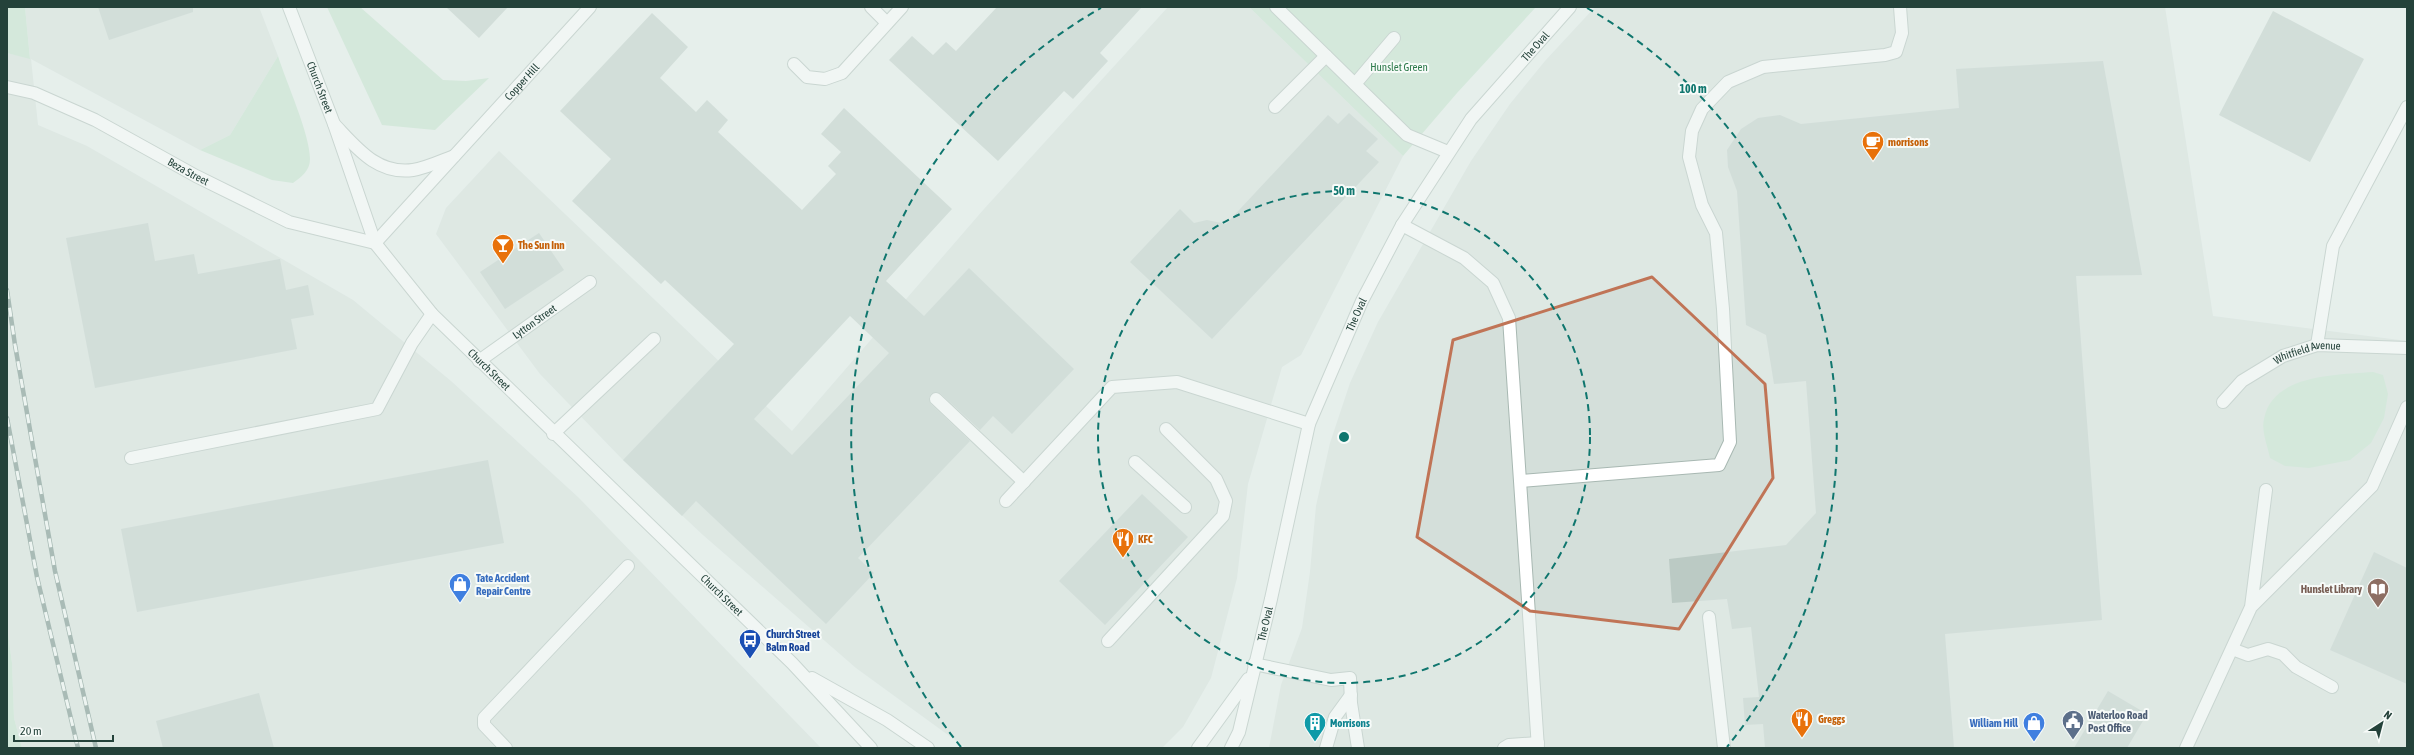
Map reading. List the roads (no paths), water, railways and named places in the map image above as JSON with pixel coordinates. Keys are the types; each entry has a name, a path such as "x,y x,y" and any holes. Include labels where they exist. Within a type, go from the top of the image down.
{"street":[{"name":"Church Street","path":"289,7 334,124 375,243 432,314 553,434 792,663 871,748"},
{"name":"Copper Hill","path":"375,243 590,7"},
{"path":"871,7 887,23"},
{"path":"794,64 807,77 825,79 842,74 902,7"},
{"path":"1276,7 1407,135 1448,152"},
{"name":"The Oval","path":"1231,748 1239,732 1271,599 1309,424 1362,301 1402,225 1448,152 1495,89 1570,7"},
{"path":"1522,481 1719,465 1730,442 1723,309 1716,232 1702,205 1689,157 1692,131 1702,109 1728,82 1763,67 1885,55 1896,52 1902,33 1900,7"},
{"path":"1355,84 1394,38"},
{"path":"1275,107 1326,56"},
{"name":"Beza Street","path":"7,87 34,93 95,120 196,176 289,222 375,243"},
{"path":"2317,345 2333,246 2407,107"},
{"name":"Copper Hill","path":"334,124 366,157 390,170 413,170 454,156"},
{"path":"1402,225 1464,258 1493,283 1509,318 1522,481 1538,746 1509,745 1504,748"},
{"name":"Lytton Street","path":"480,361 590,282"},
{"path":"131,458 377,409 412,343 432,314"},
{"path":"553,434 654,339"},
{"name":"Whitfield Avenue","path":"2223,402 2242,381 2276,360 2317,345 2407,348"},
{"path":"1006,501 1112,387 1177,382 1309,424"},
{"path":"936,400 1024,482"},
{"path":"2251,607 2372,486 2407,407"},
{"path":"1108,641 1223,516 1226,501 1216,478 1166,429"},
{"path":"1135,462 1185,508"},
{"path":"2186,748 2251,607 2266,490"},
{"path":"506,748 484,725 484,718 628,566"},
{"path":"1709,617 1724,748"},
{"path":"2232,649 2248,655 2268,649 2283,654 2296,667 2332,687"},
{"name":"Church Street","path":"792,663 818,683 887,720 928,748"},
{"path":"1253,669 1330,680 1350,678 1358,748"},
{"name":"The Oval","path":"1198,748 1253,669"},
{"path":"1326,748 1335,717 1351,695"}],"railway":[{"path":"7,290 15,345 55,571 96,748"},
{"path":"7,418 37,577 78,748"}],"place":[{"name":"morrisons","path":"1873,162"},
{"name":"The Sun Inn","path":"503,264"},
{"name":"KFC","path":"1123,558"},
{"name":"Tate Accident Repair Centre","path":"460,604"},
{"name":"Hunslet Library","path":"2378,608"},
{"name":"Church Street Balm Road","path":"750,660"},
{"name":"Greggs","path":"1802,738"},
{"name":"Waterloo Road Post Office","path":"2073,740"},
{"name":"Morrisons","path":"1315,742"},
{"name":"William Hill","path":"2034,742"}],"park label":[{"name":"Hunslet Green","path":"1399,67"}]}
